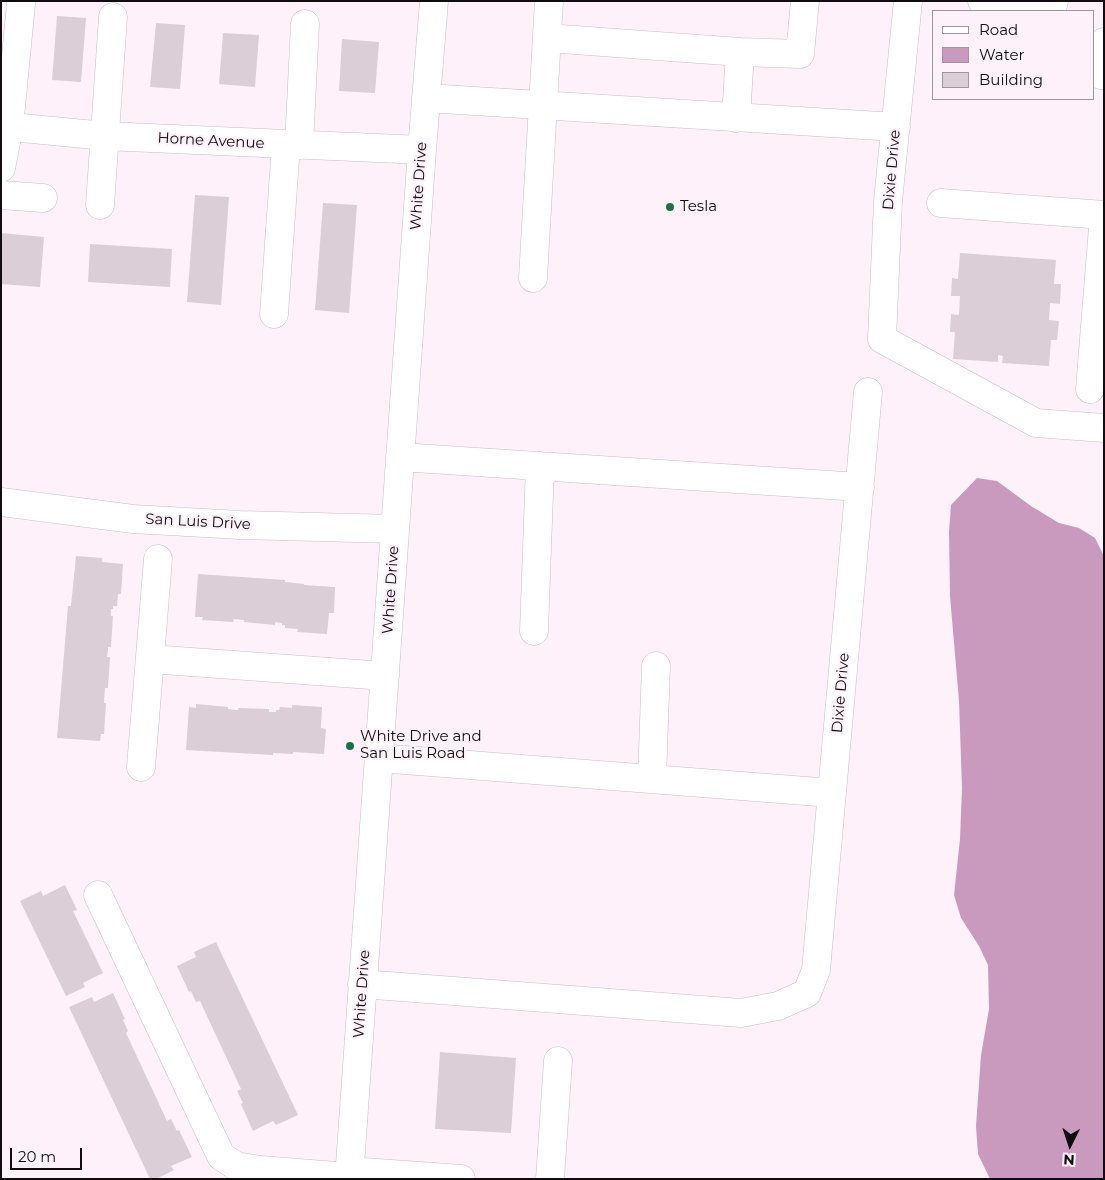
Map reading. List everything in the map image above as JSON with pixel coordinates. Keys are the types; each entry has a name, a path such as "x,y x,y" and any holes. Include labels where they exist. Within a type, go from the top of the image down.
{"street":[{"name":"White Drive","path":"349,1176 434,1"},
{"path":"534,278 549,1"},
{"path":"547,38 740,52 800,54 804,1"},
{"name":"Dixie Drive","path":"908,1 888,201 882,339 1036,423 1104,428"},
{"path":"982,1 1054,5 1054,1"},
{"path":"1,168 21,4"},
{"path":"100,205 113,17"},
{"path":"274,314 305,24"},
{"path":"1101,75 1104,42"},
{"path":"736,118 740,52"},
{"path":"426,98 896,127"},
{"name":"Horne Avenue","path":"5,127 105,136 422,150"},
{"path":"1,195 43,198"},
{"path":"941,204 1104,215 1090,389"},
{"name":"Dixie Drive","path":"362,984 741,1012 778,1006 807,993 816,970 868,392"},
{"path":"400,457 860,487"},
{"path":"534,631 540,466"},
{"name":"San Luis Drive","path":"1,502 133,519 240,525 396,529"},
{"path":"141,767 158,560"},
{"path":"150,659 385,676"},
{"path":"652,779 656,666"},
{"path":"379,758 832,793"},
{"path":"98,895 221,1156 236,1166 260,1170 349,1176 461,1179"},
{"path":"550,1179 558,1060"}],"water":[{"path":"977,478 997,481 1031,506 1059,523 1079,528 1095,538 1104,556 1104,1179 990,1179 978,1154 976,1126 981,1055 989,1009 988,965 979,946 961,918 954,895 960,839 962,788 959,701 950,596 949,532 951,505"}],"building":[{"path":"57,16 86,18 81,82 52,80"},
{"path":"156,23 185,25 180,89 150,87"},
{"path":"223,33 259,35 255,87 219,84"},
{"path":"342,39 379,42 375,93 339,91"},
{"path":"195,195 229,197 221,305 187,302"},
{"path":"323,203 357,205 349,313 315,310"},
{"path":"1,233 44,237 40,287 1,284"},
{"path":"90,244 172,249 170,287 88,282"},
{"path":"960,253 1056,260 1054,284 1061,284 1060,304 1050,303 1049,320 1059,321 1057,340 1051,340 1049,366 1002,363 1003,356 998,355 998,362 953,359 955,332 950,332 951,314 959,315 960,296 951,296 952,278 958,279"},
{"path":"76,556 102,558 102,562 123,564 121,594 118,594 117,606 113,606 113,609 111,609 111,616 113,616 111,647 108,647 107,657 110,657 108,688 105,688 104,734 101,734 100,741 57,738 68,606 71,606"},
{"path":"198,574 285,580 285,582 304,585 335,587 334,613 329,613 327,634 297,632 298,629 285,628 285,625 282,625 282,623 275,622 275,625 244,622 244,620 234,619 233,622 202,620 203,617 195,617"},
{"path":"196,704 228,707 228,709 236,710 238,708 269,709 269,712 276,712 280,707 292,708 292,705 322,707 321,728 326,729 324,754 293,752 293,754 273,753 273,755 186,750 189,707 196,708"},
{"path":"65,885 77,910 73,911 103,973 83,983 85,987 66,996 20,901 41,891 43,896"},
{"path":"216,942 298,1115 276,1125 273,1121 253,1131 237,1091 241,1089 200,1001 196,1002 191,991 189,992 177,966 196,957 194,952"},
{"path":"113,993 125,1019 123,1020 128,1031 126,1033 167,1121 171,1119 177,1131 179,1130 192,1157 171,1166 174,1170 156,1179 150,1179 69,1007 92,997 94,1002"},
{"path":"440,1052 516,1058 511,1133 435,1129"}],"place":[{"name":"Tesla","path":"670,207"},
{"name":"White Drive and San Luis Road","path":"350,746"}]}
